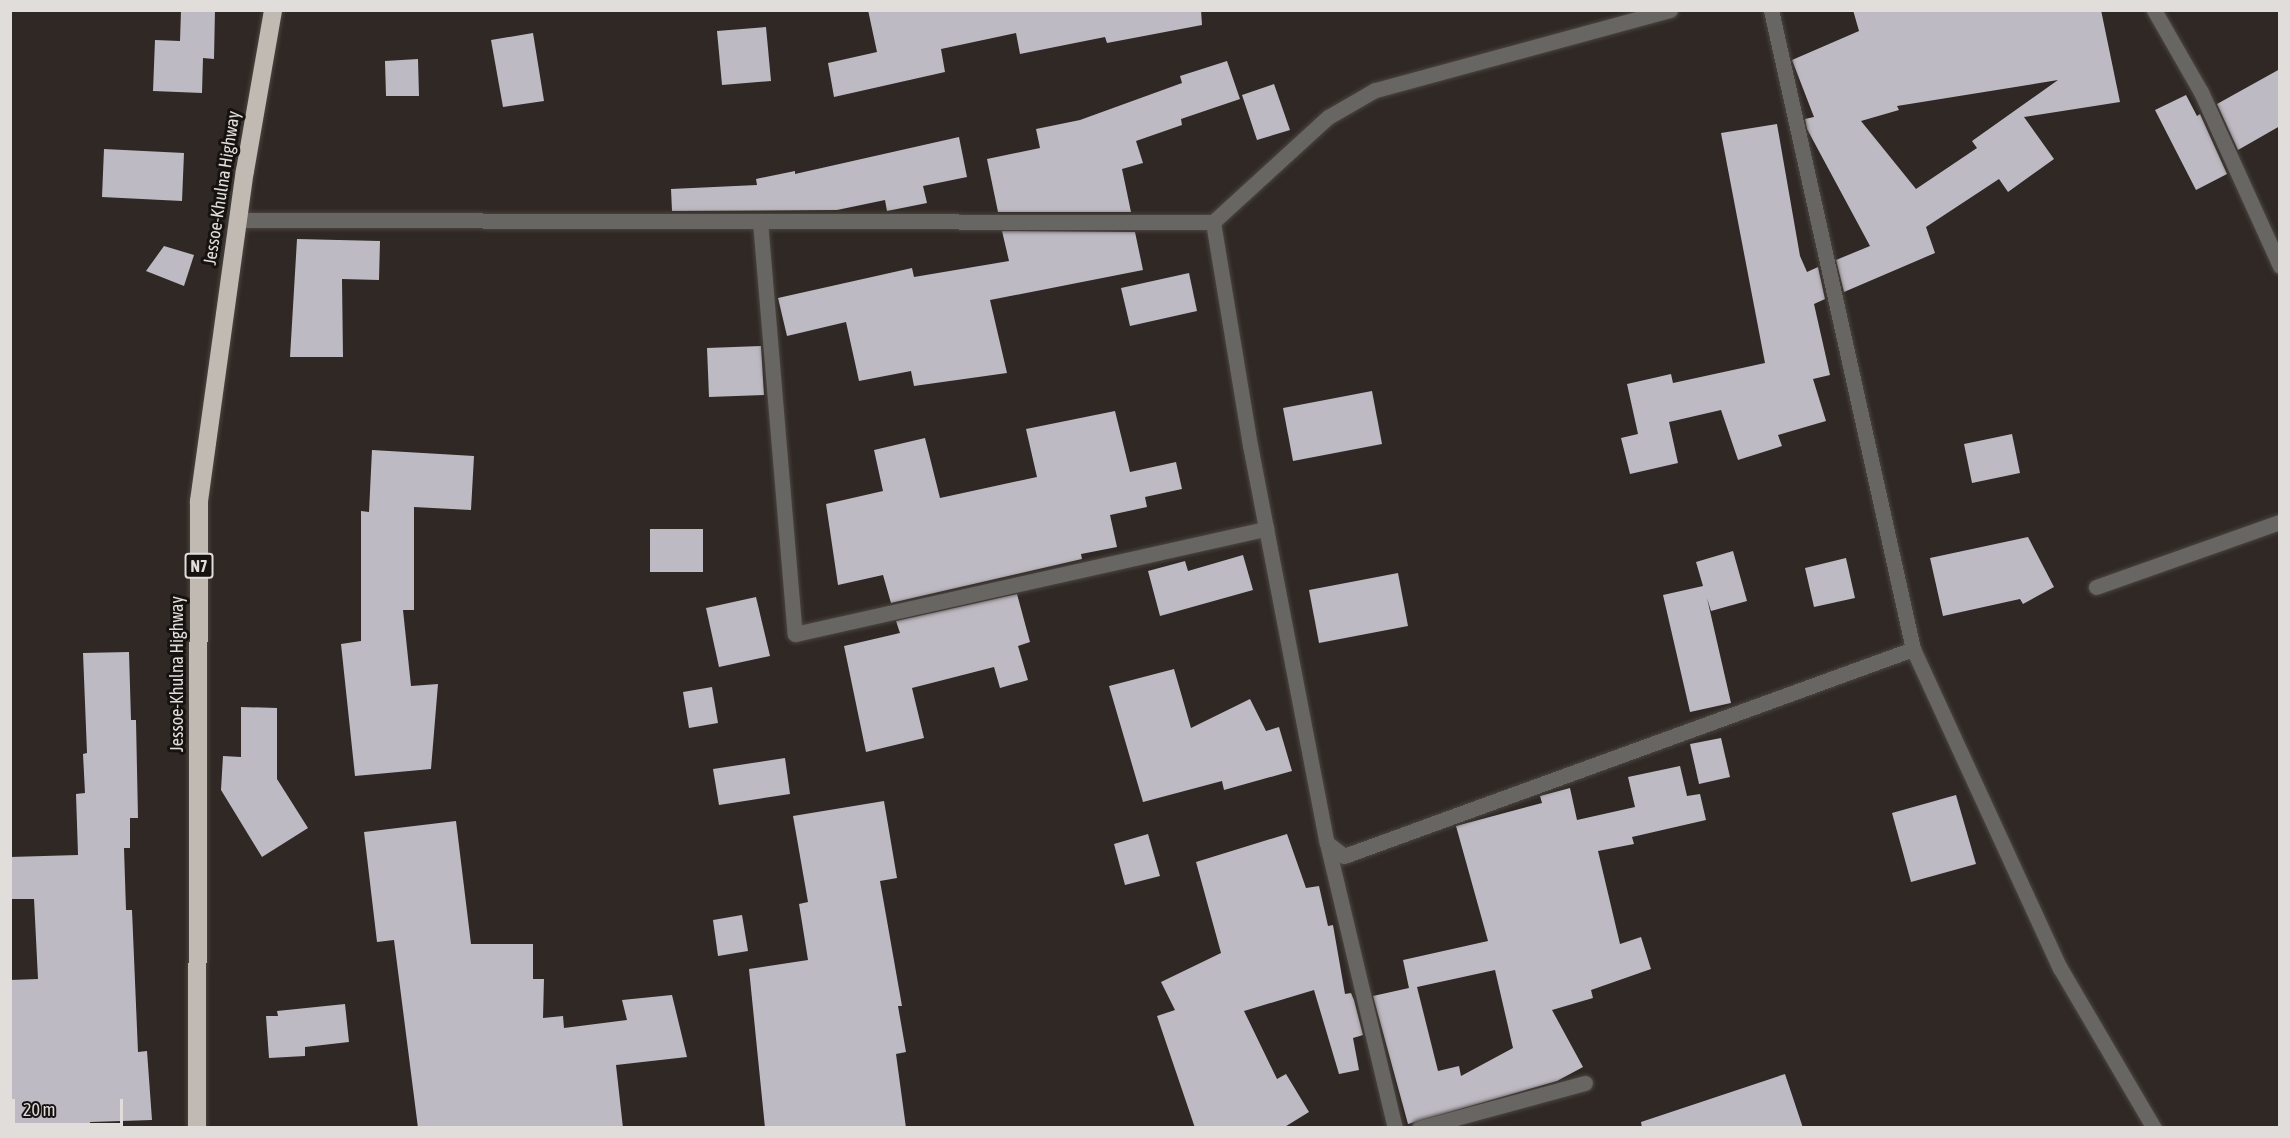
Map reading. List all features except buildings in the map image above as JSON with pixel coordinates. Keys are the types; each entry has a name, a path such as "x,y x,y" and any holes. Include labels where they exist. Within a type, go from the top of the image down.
{"highway":[{"name":"Jessoe-Khulna Highway","path":"196,1128 199,501 238,220 273,10"}],"street":[{"path":"238,220 1213,222 1328,117 1374,90 1670,10"},
{"path":"1771,10 1913,649 2060,968 2154,1128"},
{"path":"2154,10 2201,92 2280,266"},
{"path":"760,221 795,634 1266,529"},
{"path":"1213,222 1266,529 1327,843 1395,1128"},
{"path":"2096,587 2280,522"},
{"path":"1327,843 1344,856 1913,649"},
{"path":"1419,1128 1585,1083"}]}
